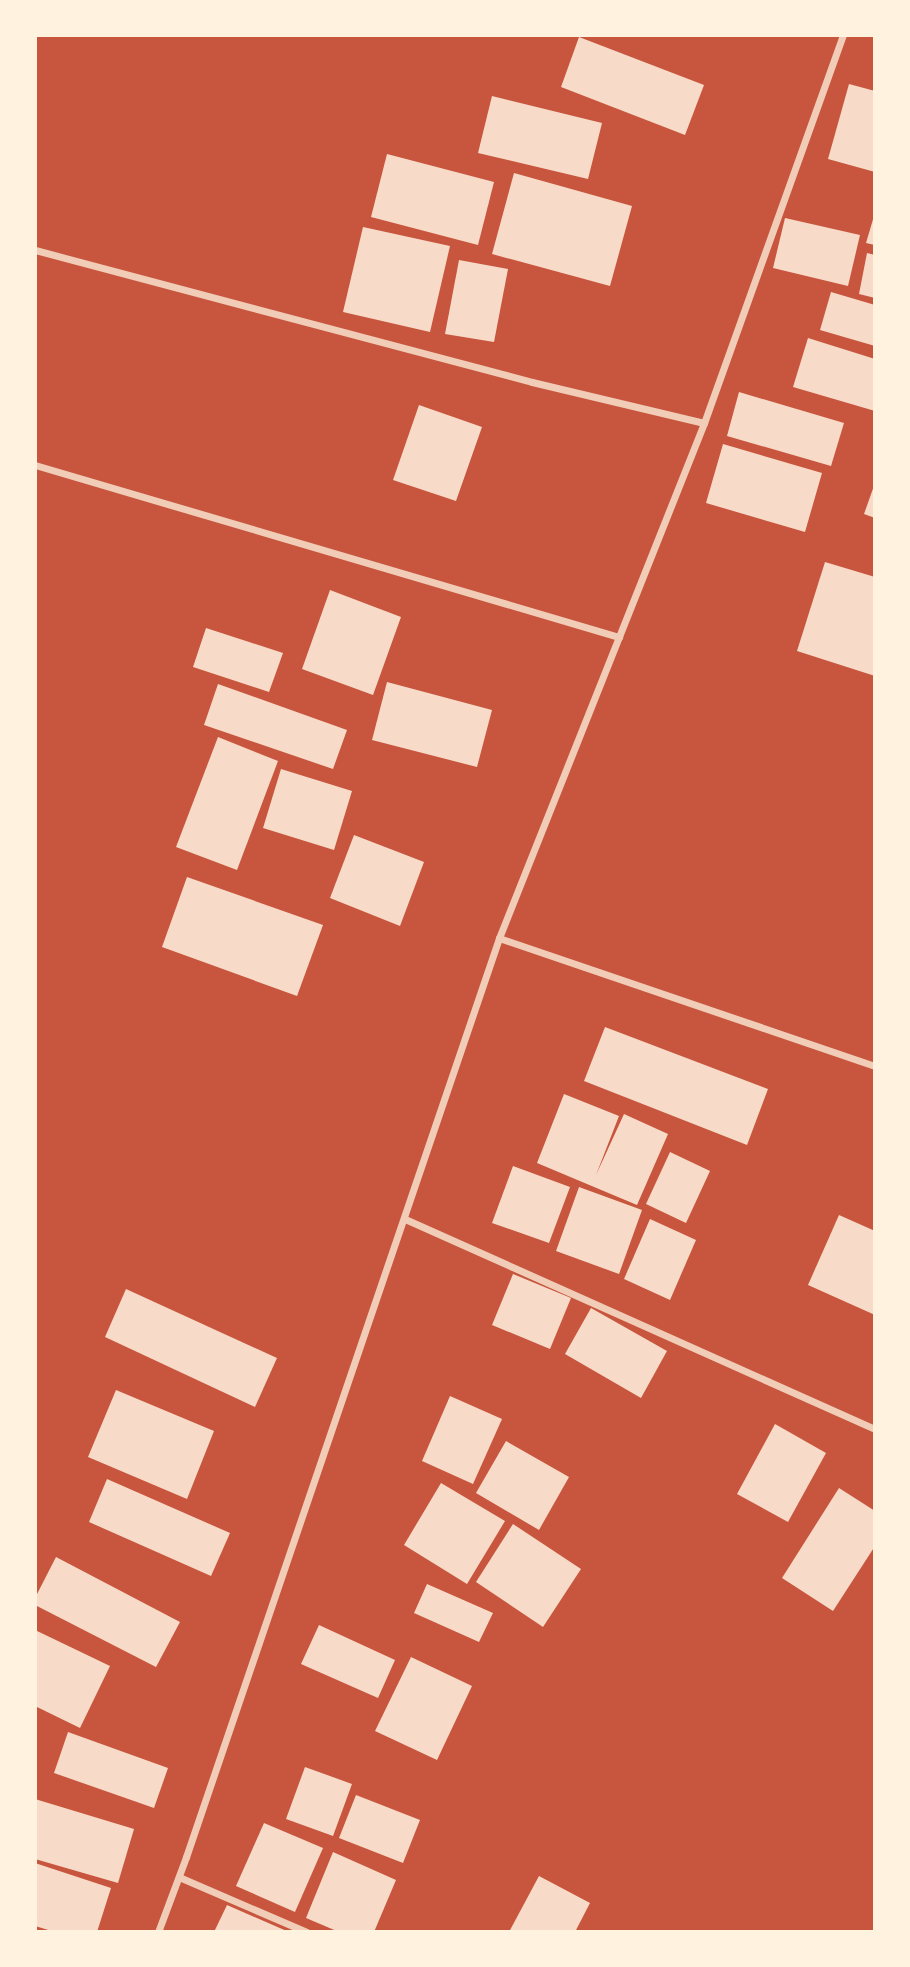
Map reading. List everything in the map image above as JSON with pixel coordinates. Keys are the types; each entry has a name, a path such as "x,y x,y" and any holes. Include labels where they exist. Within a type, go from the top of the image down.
{"street":[{"path":"158,1932 405,1219 499,938 704,424 843,35"},
{"path":"35,250 532,382 704,424"},
{"path":"35,465 619,637"},
{"path":"499,938 875,1066"},
{"path":"405,1219 875,1429"},
{"path":"179,1877 307,1932"}],"building":[{"path":"579,37 704,85 685,135 561,87"},
{"path":"849,84 875,91 875,172 828,159"},
{"path":"492,96 602,123 588,179 478,153"},
{"path":"387,154 494,182 478,245 371,217"},
{"path":"514,173 632,206 610,286 492,254"},
{"path":"875,216 875,245 866,243"},
{"path":"785,218 860,235 848,286 773,268"},
{"path":"363,227 450,246 430,332 343,312"},
{"path":"867,253 875,255 875,298 859,294"},
{"path":"459,260 508,269 494,342 445,334"},
{"path":"831,292 875,305 875,346 820,330"},
{"path":"808,338 875,359 875,411 793,387"},
{"path":"739,392 844,423 831,466 727,436"},
{"path":"419,405 482,427 456,501 393,480"},
{"path":"723,444 822,473 805,532 706,503"},
{"path":"875,483 875,518 864,514"},
{"path":"825,562 875,577 875,676 797,651"},
{"path":"330,590 401,617 373,695 302,669"},
{"path":"206,628 283,653 269,692 193,667"},
{"path":"387,682 492,710 477,767 372,740"},
{"path":"218,684 347,730 333,769 204,725"},
{"path":"218,737 278,761 237,870 176,847"},
{"path":"281,769 352,791 334,850 263,828"},
{"path":"354,835 424,862 400,926 330,898"},
{"path":"187,877 323,925 297,996 162,947"},
{"path":"605,1027 768,1089 747,1145 584,1081"},
{"path":"564,1094 619,1116 596,1175 624,1114 668,1134 637,1205 537,1163"},
{"path":"670,1152 710,1171 686,1223 646,1204"},
{"path":"513,1166 570,1187 549,1243 492,1223"},
{"path":"579,1187 642,1210 619,1274 556,1251"},
{"path":"839,1215 875,1231 875,1315 808,1285"},
{"path":"650,1219 696,1240 670,1300 624,1279"},
{"path":"513,1274 571,1298 550,1349 492,1325"},
{"path":"126,1289 277,1358 255,1407 105,1337"},
{"path":"591,1308 667,1351 641,1398 565,1354"},
{"path":"116,1390 214,1431 187,1499 88,1457"},
{"path":"450,1396 502,1419 473,1484 422,1461"},
{"path":"775,1424 826,1453 788,1522 737,1494"},
{"path":"506,1441 569,1477 539,1530 476,1493"},
{"path":"107,1479 230,1533 211,1576 89,1522"},
{"path":"441,1483 505,1521 467,1584 404,1545"},
{"path":"839,1488 875,1511 875,1546 833,1611 782,1578"},
{"path":"513,1524 581,1569 543,1627 476,1582"},
{"path":"56,1557 180,1622 156,1667 35,1605 35,1598"},
{"path":"427,1584 493,1613 479,1642 414,1613"},
{"path":"319,1625 395,1660 378,1698 301,1664"},
{"path":"35,1630 110,1666 80,1728 35,1706"},
{"path":"411,1657 472,1686 437,1760 375,1731"},
{"path":"68,1732 168,1768 154,1808 54,1773"},
{"path":"305,1767 352,1784 333,1836 286,1819"},
{"path":"356,1795 420,1820 403,1863 339,1838"},
{"path":"35,1799 134,1829 118,1883 35,1859"},
{"path":"264,1823 323,1848 295,1912 236,1886"},
{"path":"333,1852 396,1880 374,1932 339,1932 306,1918"},
{"path":"35,1863 111,1888 97,1932 55,1932 35,1926"},
{"path":"539,1876 590,1903 575,1932 509,1932"},
{"path":"227,1905 289,1932 214,1932"}]}
